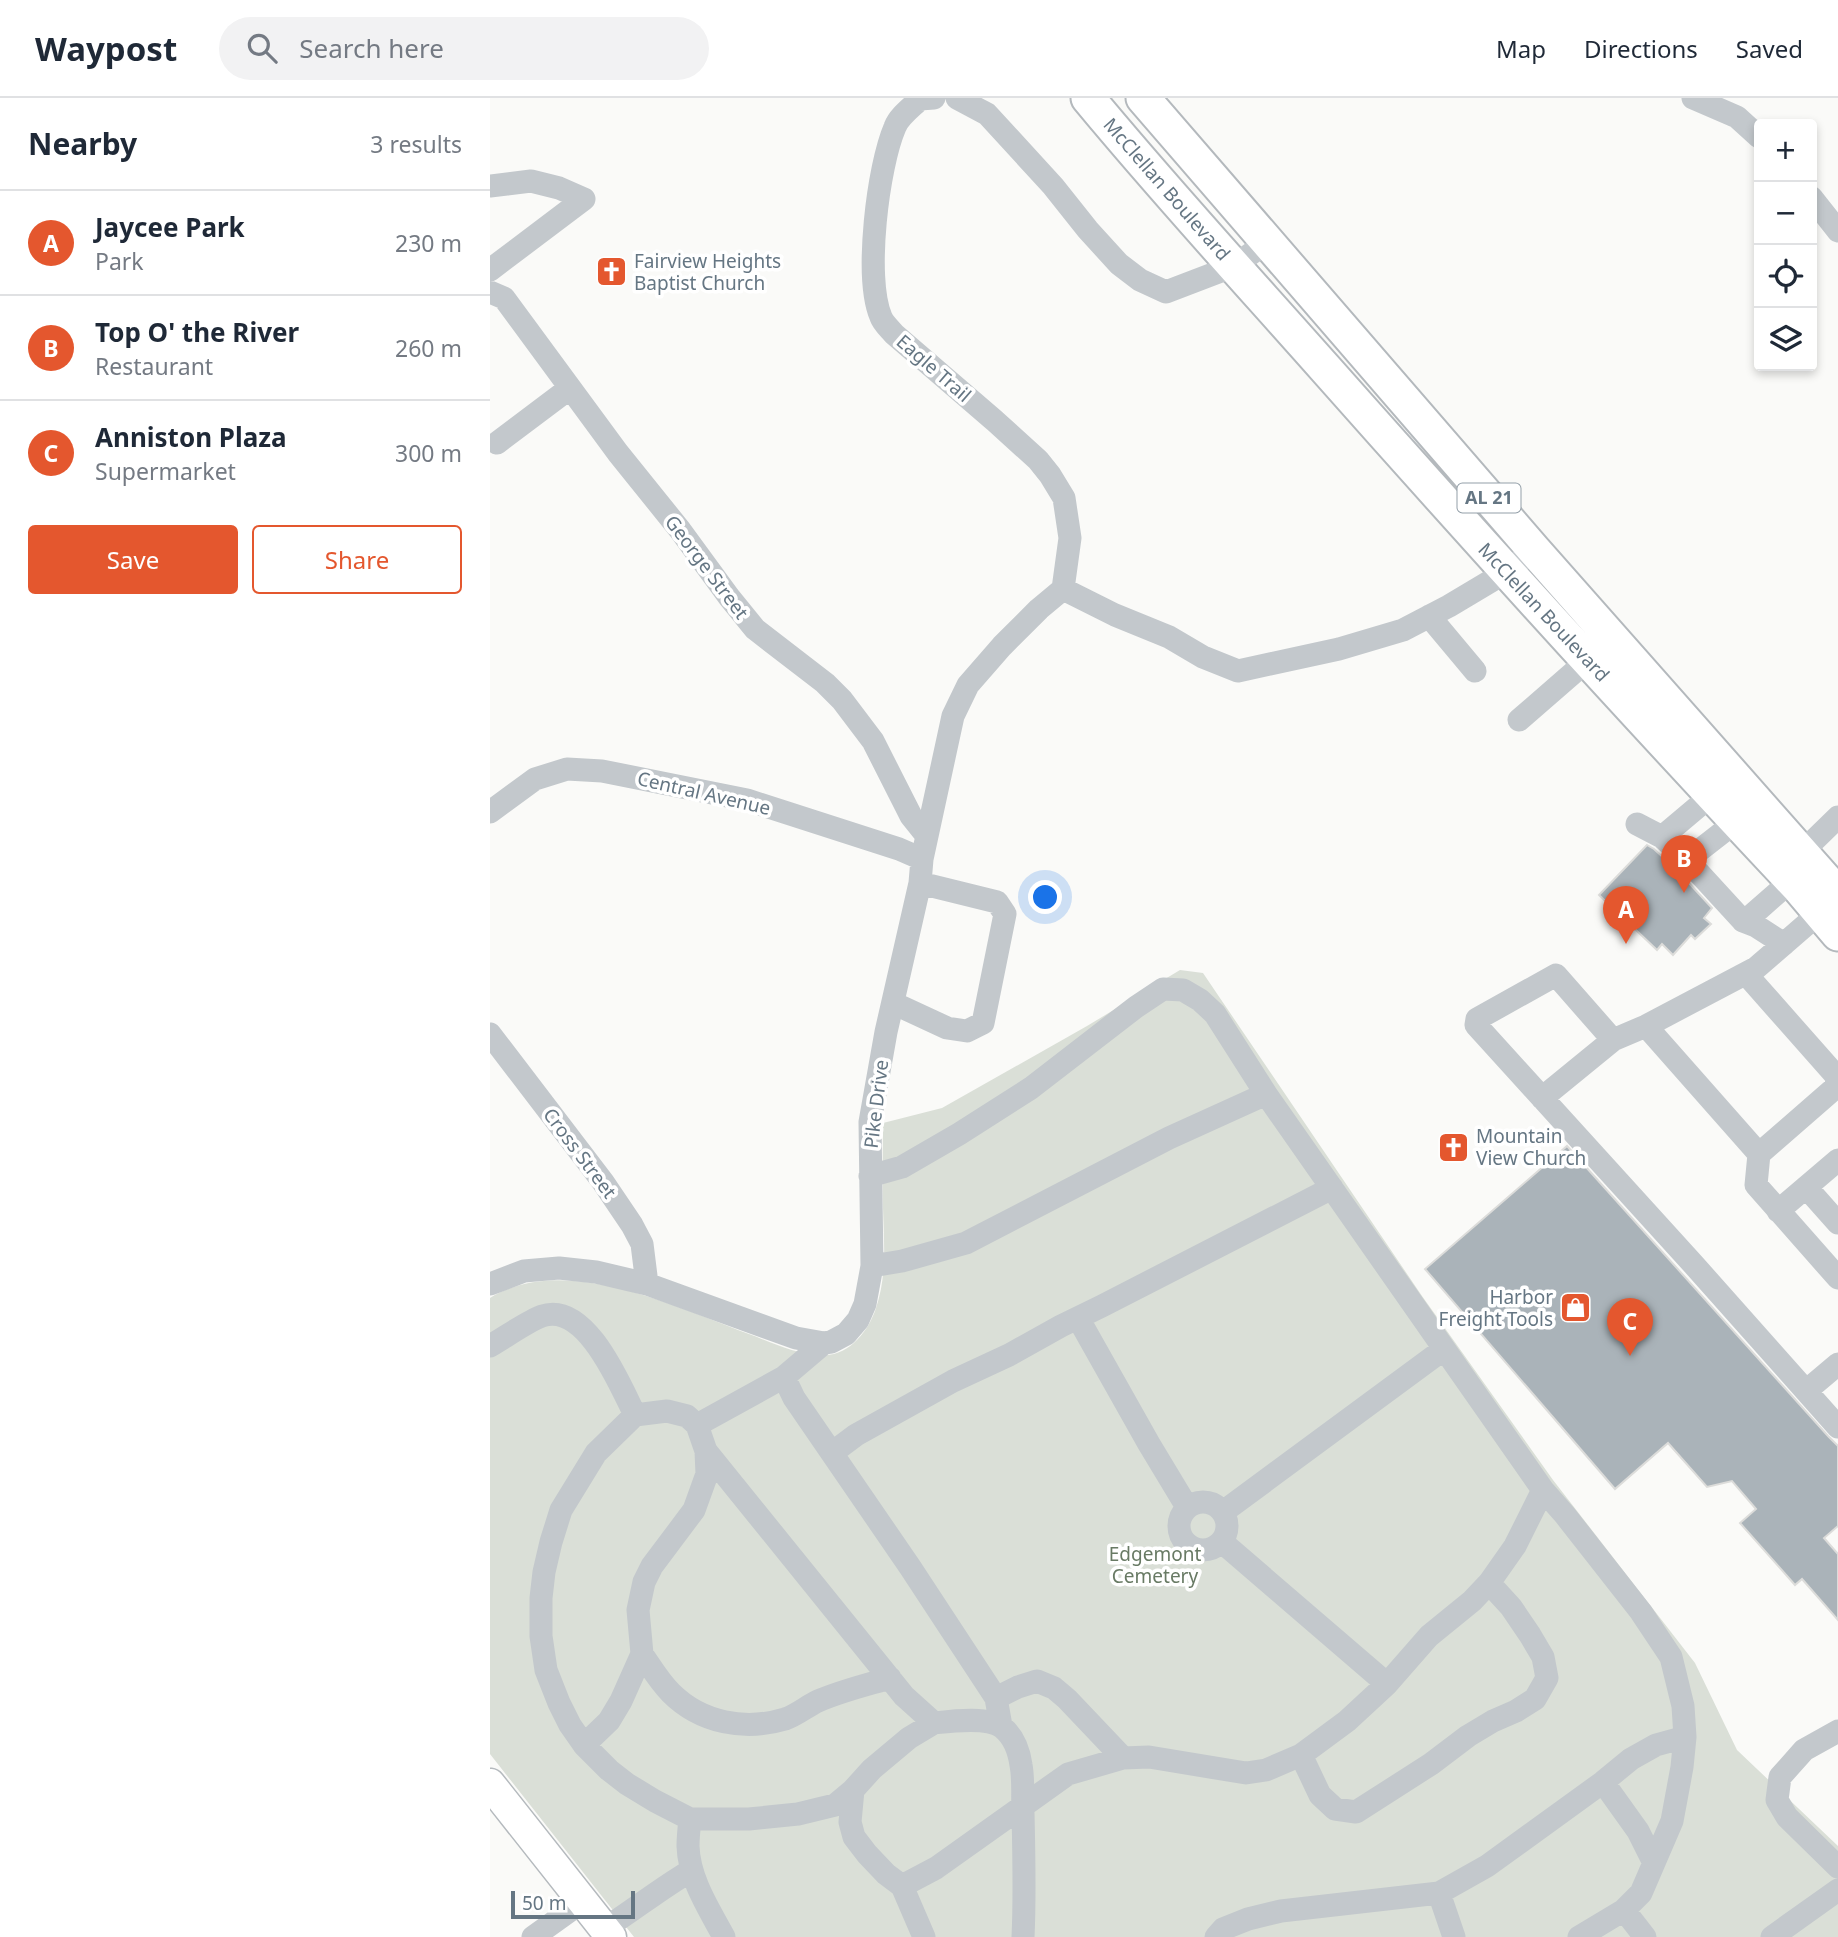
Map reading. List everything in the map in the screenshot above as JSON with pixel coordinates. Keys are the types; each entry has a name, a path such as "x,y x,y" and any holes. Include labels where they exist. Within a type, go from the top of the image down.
{"highway":[{"path":"1081,98 1110,124"},
{"name":"McClellan Boulevard","path":"1088,98 1185,213 1506,572 1737,821 1797,867"},
{"name":"McClellan Boulevard","path":"1143,98 1534,550 1834,909"}],"main road":[{"path":"490,1784 607,1933"}],"street":[{"name":"Eagle Trail","path":"934,98 920,99 896,124 885,158 875,228 873,283 881,318 894,334 995,421 1050,474 1064,498 1070,538 1063,589"},
{"path":"957,98 987,114 1119,264 1140,280 1166,292 1234,266 1267,242"},
{"path":"1693,98 1737,117 1754,132"},
{"path":"490,186 531,181 559,188 584,200 490,270"},
{"path":"1817,204 1838,230"},
{"name":"George Street","path":"490,292 504,298 618,453 755,629 825,683 842,700 873,741 911,816 927,836"},
{"path":"497,443 570,388"},
{"path":"1063,589 1115,615 1169,637 1203,657 1238,671 1339,649 1403,630 1506,572 1534,550"},
{"name":"Pike Drive","path":"697,1425 784,1377 824,1343 846,1334 858,1320 865,1304 872,1266 870,1122 886,1032 920,883 922,859 953,716 968,685 1038,609 1063,589"},
{"path":"1429,616 1475,671"},
{"path":"1519,720 1588,660"},
{"name":"Central Avenue","path":"490,811 536,779 567,769 602,771 747,800 899,849 922,859"},
{"path":"1662,837 1713,794"},
{"path":"1743,921 1751,916 1797,867 1838,817"},
{"path":"1688,860 1737,821"},
{"path":"1637,824 1662,837 1688,860 1743,921 1784,944"},
{"path":"893,1003 947,1028 967,1031 983,1023 1005,914 997,902 920,883"},
{"path":"1542,1098 1613,1040 1646,1026 1746,974 1834,909"},
{"path":"1746,974 1838,1077 1836,1087 1759,1154 1756,1185 1838,1278"},
{"path":"1613,1040 1556,975 1477,1019 1476,1025 1838,1427"},
{"path":"870,1176 902,1167 959,1134 1021,1094 1163,989 1183,990 1200,1000 1215,1014 1266,1094 1543,1490 1642,1612 1671,1657 1683,1706 1685,1737 1672,1821 1640,1894 1624,1910 1579,1937"},
{"path":"1646,1026 1759,1154"},
{"name":"Cross Street","path":"490,1034 603,1182 632,1226 642,1244 647,1284"},
{"path":"872,1266 902,1261 966,1243 1169,1138 1266,1094"},
{"path":"1778,1211 1838,1160"},
{"path":"1806,1187 1838,1223"},
{"path":"832,1453 856,1435 953,1381 1009,1355 1332,1188"},
{"path":"490,1284 524,1271 559,1268 596,1272 647,1284 796,1338 824,1343"},
{"path":"490,1346 542,1316 560,1314 580,1327 596,1343 635,1415"},
{"path":"1078,1318 1187,1507"},
{"path":"1223,1511 1444,1349"},
{"path":"1806,1391 1838,1364"},
{"path":"784,1377 794,1398 996,1698 1001,1726 1015,1741 1024,1785 1028,1932"},
{"path":"890,1678 816,1702 788,1718 742,1725 720,1722 695,1711 672,1694 642,1654 638,1610 644,1582 652,1566 694,1510 707,1474 706,1451 697,1425 687,1416 667,1411 635,1415 596,1452 561,1510 544,1572 541,1636 546,1670 570,1725 584,1745 627,1784 690,1819 749,1819 798,1814 835,1805 909,1738 934,1723 974,1720 1001,1726"},
{"path":"706,1451 904,1696 934,1723"},
{"path":"902,1886 936,1868 1068,1774 1123,1758 1149,1757 1246,1773 1266,1770 1301,1755 1347,1721 1387,1684 1429,1636 1472,1601 1489,1583 1515,1546 1543,1490"},
{"path":"1202,1501 1218,1506 1223,1511 1228,1527 1222,1542 1216,1547 1200,1550 1186,1543 1179,1529 1182,1513 1187,1507 1202,1501"},
{"path":"1222,1542 1387,1684"},
{"path":"1301,1755 1320,1795 1335,1809 1356,1812 1431,1764 1468,1736 1535,1699 1547,1678 1543,1657 1511,1607 1489,1583"},
{"path":"584,1745 609,1721 642,1654"},
{"path":"996,1698 1037,1681 1054,1688 1123,1758"},
{"path":"1838,1731 1804,1751 1780,1777 1777,1800 1787,1817 1838,1867"},
{"path":"1216,1937 1223,1929 1248,1919 1281,1911 1440,1893 1487,1866 1631,1759 1656,1745 1685,1737"},
{"path":"1603,1782 1638,1831 1653,1861"},
{"path":"853,1790 850,1822 855,1837 886,1874 902,1886 924,1937"},
{"path":"690,1819 688,1848 692,1870 697,1886 724,1937"},
{"path":"607,1933 666,1885 692,1870"},
{"path":"1772,1937 1838,1890"},
{"path":"1440,1893 1454,1937"},
{"path":"533,1937 582,1902"},
{"path":"1624,1910 1645,1937"}],"green space":[{"name":"Edgemont Cemetery","path":"1180,970 1203,973 1422,1296 1553,1480 1695,1663 1737,1750 1838,1846 1838,1937 634,1937 490,1754 490,1298 520,1285 552,1280 585,1282 654,1299 796,1351 825,1355 843,1351 857,1340 869,1325 880,1296 884,1246 883,1123 942,1108"}],"building":[{"path":"1647,845 1677,870 1712,908 1704,918 1711,924 1695,939 1691,935 1673,955 1662,944 1657,950 1599,895"},
{"path":"1567,1146 1838,1446 1838,1526 1824,1538 1838,1554 1838,1620 1802,1579 1795,1585 1740,1523 1756,1509 1732,1481 1707,1487 1668,1443 1615,1489 1425,1269"}],"place":[{"name":"Fairview Heights Baptist Church","path":"611,272"},
{"name":"Top O' the River","path":"1684,893"},
{"name":"Jaycee Park","path":"1626,944"},
{"name":"Mountain View Church","path":"1453,1147"},
{"name":"Harbor Freight Tools","path":"1576,1308"},
{"name":"Anniston Plaza","path":"1630,1356"}]}
